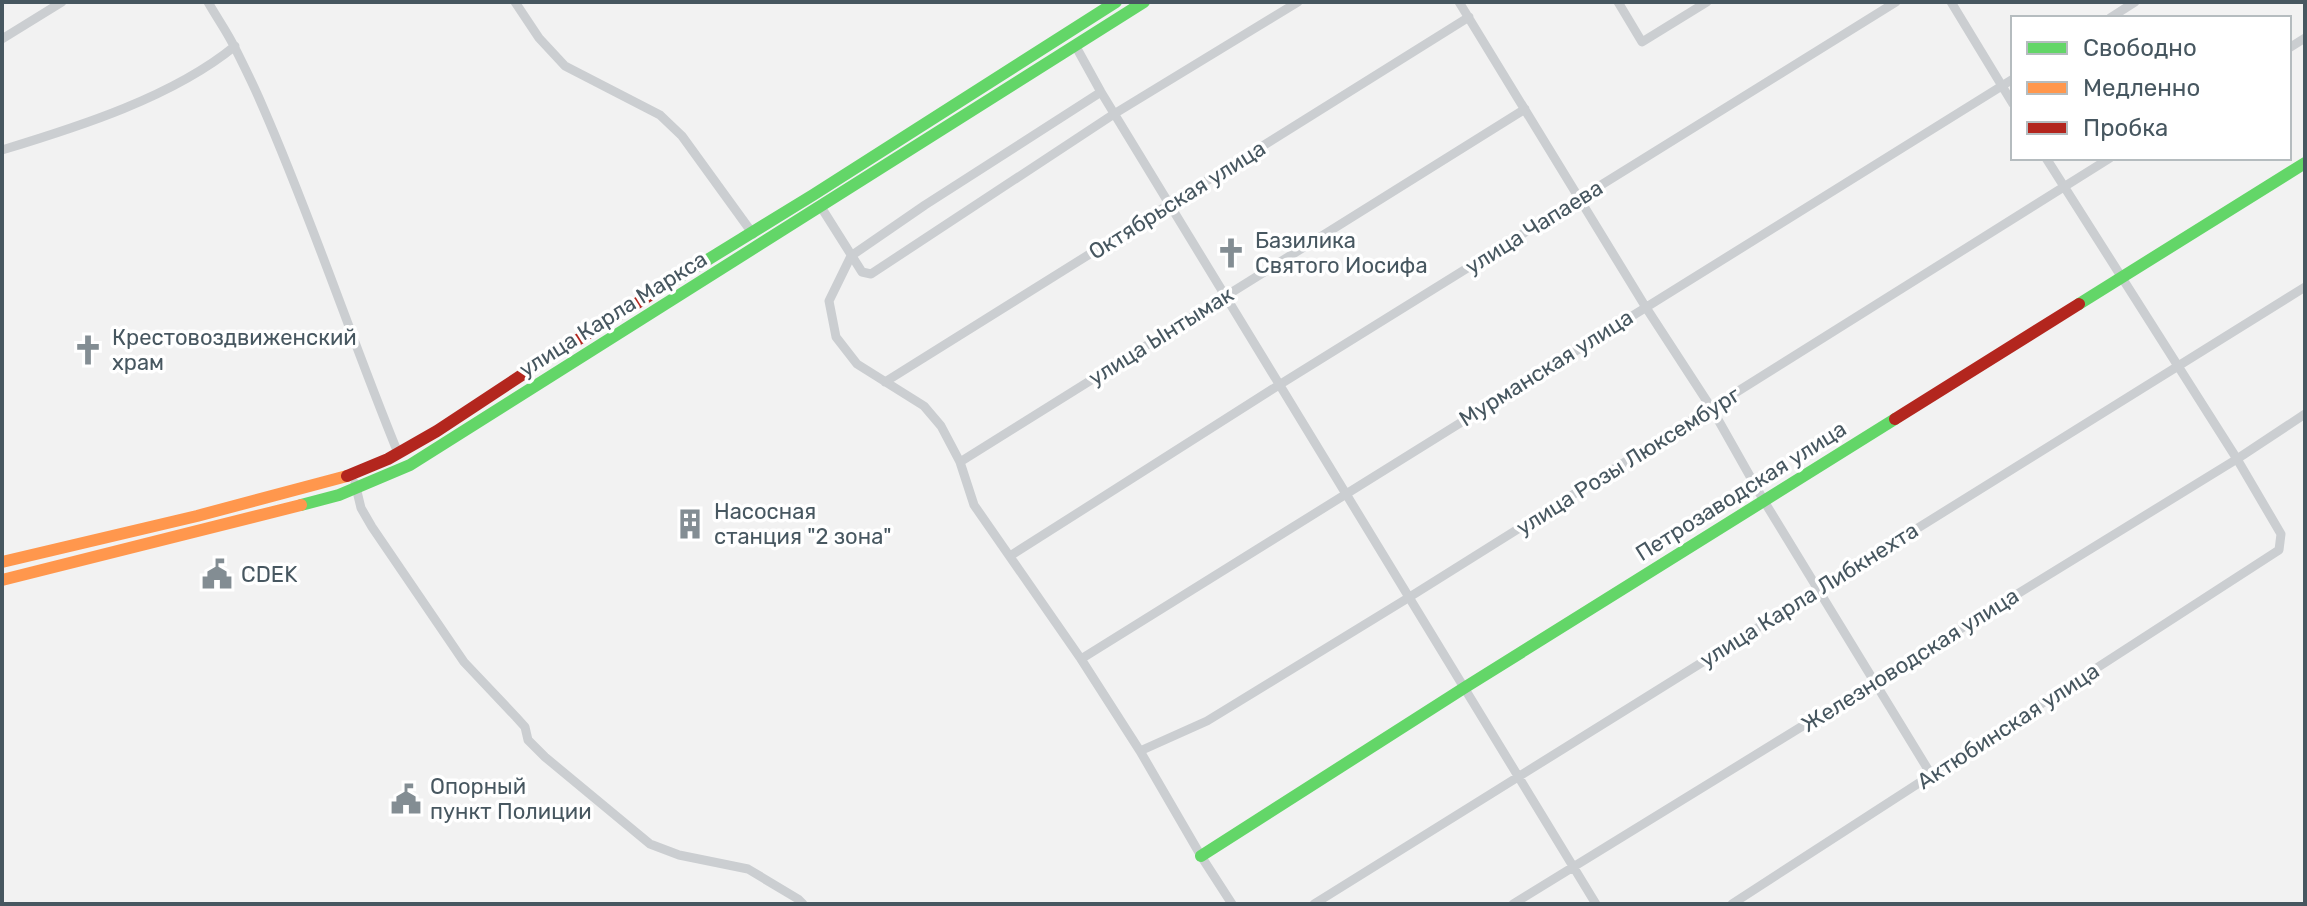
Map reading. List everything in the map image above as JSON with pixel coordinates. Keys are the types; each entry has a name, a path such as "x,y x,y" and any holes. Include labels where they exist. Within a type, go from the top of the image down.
{"main road":[{"path":"1096,15 1103,2"},
{"name":"улица Карла Маркса","path":"2,562 197,516 351,474 398,453 1116,2"},
{"name":"улица Карла Маркса","path":"2,580 357,488 410,465 1144,2"},
{"name":"Петрозаводская улица","path":"1201,856 1464,688 2305,163"}],"street":[{"path":"2,39 62,2"},
{"path":"208,2 235,46 268,119 398,453"},
{"path":"515,2 539,38 565,66 660,115 682,136 761,245"},
{"path":"821,207 862,272 871,274 1114,114 1298,2"},
{"path":"1459,2 1645,306 1712,409 1764,501 1932,776"},
{"path":"1618,2 1642,42 1707,2"},
{"name":"улица Чапаева","path":"1010,556 1896,2"},
{"path":"1951,2 2011,101"},
{"path":"2113,16 2135,2"},
{"name":"Октябрьская улица","path":"885,382 1469,17"},
{"path":"1075,45 1169,205 1596,904"},
{"path":"2,150 71,127 180,83 235,46"},
{"name":"Мурманская улица","path":"1081,659 2011,80"},
{"path":"1101,92 851,256 829,301 836,337 857,364 924,406 941,426 960,462 974,505 1081,659 1232,904"},
{"name":"улица Ынтымак","path":"960,462 1525,109"},
{"path":"2047,160 2237,459"},
{"name":"улица Розы Люксембург","path":"1140,751 1207,721 1712,409 2107,160"},
{"name":"улица Карла Либкнехта","path":"1314,904 2305,287"},
{"name":"Железноводская улица","path":"1513,904 2237,459 2305,414"},
{"name":"Актюбинская улица","path":"1732,904 2279,550 2281,534 2237,459"},
{"path":"351,474 361,508 372,527 464,662 525,727 528,740 545,757 650,844 679,855 748,869 803,904"}],"traffic: fast":[{"path":"652,294 1116,2"},
{"path":"301,505 339,495 410,465 1144,2"},
{"path":"2079,304 2305,163"},
{"path":"1201,856 1895,419"}],"traffic: slow":[{"path":"2,562 197,516 347,476"},
{"path":"2,580 301,505"}],"traffic: jam":[{"path":"347,476 388,459 437,431 652,294"},
{"path":"1895,419 2079,304"}],"place":[{"name":"Базилика Святого Иосифа","path":"1231,253"},
{"name":"Крестовоздвиженский храм","path":"88,350"},
{"name":"Насосная станция \"2 зона\"","path":"690,524"},
{"name":"CDEK","path":"217,574"},
{"name":"Опорный пункт Полиции","path":"406,799"}]}
